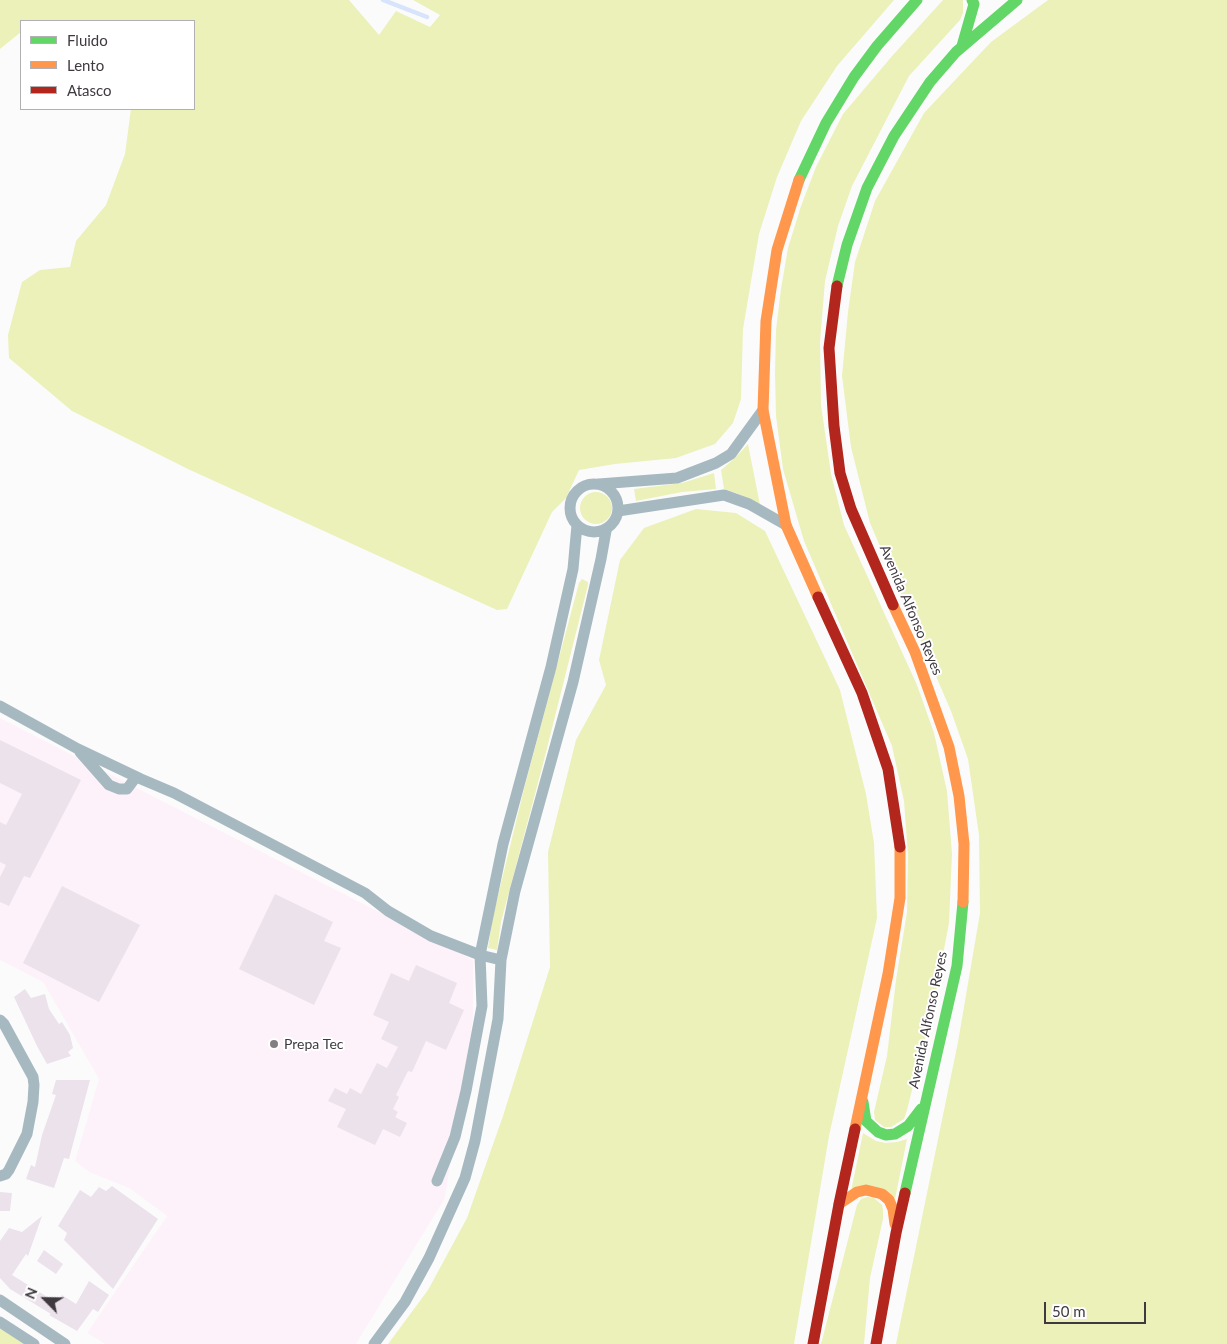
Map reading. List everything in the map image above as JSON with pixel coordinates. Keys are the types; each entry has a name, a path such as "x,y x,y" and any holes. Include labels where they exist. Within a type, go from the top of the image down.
{"main road":[{"path":"813,1344 839,1204 888,974 900,898 900,841 888,769 862,693 786,525 762,410 766,320 777,250 797,185 812,150 854,77 877,46 917,0"},
{"path":"962,46 974,4 972,0"},
{"name":"Avenida Alfonso Reyes","path":"876,1344 896,1233 957,966 964,896 964,844 959,796 949,747 915,652 871,556 845,491 840,473 834,426 829,348 835,297 847,245 867,188 894,136 930,82 962,46 1017,0"},
{"path":"862,1092 866,1121 878,1132 886,1135 895,1134 908,1126 926,1100"},
{"path":"839,1204 848,1196 857,1192 866,1190 882,1194 890,1200 896,1233"}],"street":[{"path":"606,531 593,532 584,530 572,518 570,509 572,501 582,487 590,484 677,478 716,464 731,454 762,410"},
{"path":"374,1344 405,1302 429,1258 465,1178 475,1141 498,1019 500,960 515,891 573,682 606,531 616,520 618,511 618,502 614,493 607,487 599,484"},
{"path":"618,511 724,495 749,504 786,525"},
{"path":"437,1181 456,1137 482,1006 480,955 503,844 574,569 577,525"},
{"path":"0,706 78,749 174,793 365,893 388,911 431,936 480,955 500,960"},
{"path":"78,749 109,785 119,789 127,789 138,778"},
{"path":"0,1020 33,1076 34,1085 27,1134 9,1170 6,1174 0,1176"},
{"path":"456,1137 475,1141"},
{"path":"0,1300 66,1344"},
{"path":"0,1322 34,1344"}],"shaded area":[{"name":"Prepa Tec","path":"0,718 473,960 473,1019 445,1198 356,1344 105,1344 87,1333 167,1216 129,1188 89,1172 75,1161 99,1079 43,982 0,960"}],"green space":[{"path":"0,0 349,0 379,35 396,11 430,27 440,15 413,0 894,0 837,66 801,121 777,177 759,234 743,329 741,399 733,423 715,444 676,458 615,464 579,470 566,498 552,512 507,609 497,610 188,469 72,411 9,358 8,335 22,282 40,270 70,267 76,241 106,205 125,154 131,110 195,110 195,20 20,20 20,33 0,49"},
{"path":"943,0 963,0 963,13 960,20 909,76 852,186 838,226 825,281 820,342 821,405 831,474 844,525 917,685 934,733 947,791 952,854 949,923 934,1002 907,1110 904,1119 891,1127 884,1127 875,1120 874,1112 887,1056 896,980 907,912 908,856 904,801 892,746 804,541 783,469 776,416 776,330 788,248 816,167 843,114"},
{"path":"1048,0 1227,0 1227,1344 896,1344 958,1042 980,913 979,835 968,759 951,711 870,523 851,447 842,376 848,312 855,262 875,201 924,113 991,42"},
{"path":"748,444 760,505 724,489 721,470"},
{"path":"714,473 716,489 682,492 636,501 634,489 682,483"},
{"path":"596,492 602,493 607,497 611,502 611,514 607,519 602,523 596,524 590,523 585,519 581,514 580,508 581,502 585,497 590,493"},
{"path":"696,509 736,513 765,531 840,690 866,794 874,843 877,918 829,1136 794,1344 388,1344 428,1290 467,1218 503,1116 550,967 548,852 576,740 606,685 599,660 620,560 644,528"},
{"path":"582,579 588,582 588,585 501,922 497,950 488,948 493,916 524,789 579,583"},
{"path":"863,1133 876,1141 886,1143 907,1139 895,1199 851,1191"},
{"path":"867,1197 874,1198 882,1205 883,1219 870,1278 864,1344 821,1344 857,1205 861,1199"},
{"path":"0,1328 26,1344 0,1344"}],"building":[{"path":"0,740 81,780 30,878 24,876 9,906 0,902 0,877 6,865 0,862 0,822 6,825 22,794 0,783"},
{"path":"62,886 140,925 99,1002 23,963"},
{"path":"275,894 333,922 324,941 341,948 314,1005 239,969"},
{"path":"416,965 457,983 449,1003 464,1010 446,1050 426,1041 412,1072 408,1071 396,1095 399,1097 393,1109 398,1112 395,1117 407,1123 400,1137 383,1129 375,1145 337,1127 346,1109 328,1101 335,1088 347,1094 350,1088 361,1094 377,1063 387,1068 398,1047 381,1039 389,1022 373,1015 391,973 409,981"},
{"path":"25,989 31,998 45,994 49,1009 59,1024 62,1022 70,1035 73,1048 68,1052 71,1056 47,1064 14,997"},
{"path":"56,1080 90,1080 69,1159 64,1158 54,1188 26,1179 31,1165 35,1167 42,1135 56,1095 52,1094"},
{"path":"112,1186 158,1219 113,1289 64,1240 67,1233 58,1226 80,1190 91,1197 99,1187 106,1191"},
{"path":"0,1192 12,1193 10,1211 0,1211"},
{"path":"42,1216 28,1256 26,1254 12,1275 57,1303 62,1295 76,1304 89,1281 109,1295 98,1312 93,1309 77,1331 10,1289 0,1278 0,1241 9,1228 22,1232"},
{"path":"44,1250 63,1264 56,1274 37,1261"}],"waterway":[{"path":"383,0 427,17"}],"traffic: fast":[{"path":"799,180 826,123 854,77 877,46 917,0"},
{"path":"962,46 974,4 972,0"},
{"path":"837,286 847,245 867,188 894,136 930,82 956,52 1017,0"},
{"path":"905,1193 957,966 963,902"},
{"path":"863,1102 866,1121 878,1132 886,1135 895,1134 908,1126 921,1109"}],"traffic: slow":[{"path":"799,180 777,250 766,321 763,410 786,525 818,597"},
{"path":"893,605 915,652 949,747 959,796 964,844 963,902"},
{"path":"855,1129 888,974 900,898 900,847"},
{"path":"839,1204 857,1192 866,1190 882,1194 889,1200 893,1209 895,1224"}],"traffic: jam":[{"path":"837,286 829,348 834,426 840,473 851,509 893,605"},
{"path":"818,597 862,693 888,769 900,847"},
{"path":"813,1344 855,1129"},
{"path":"876,1344 905,1193"}],"place":[{"name":"Prepa Tec","path":"274,1044"}]}
